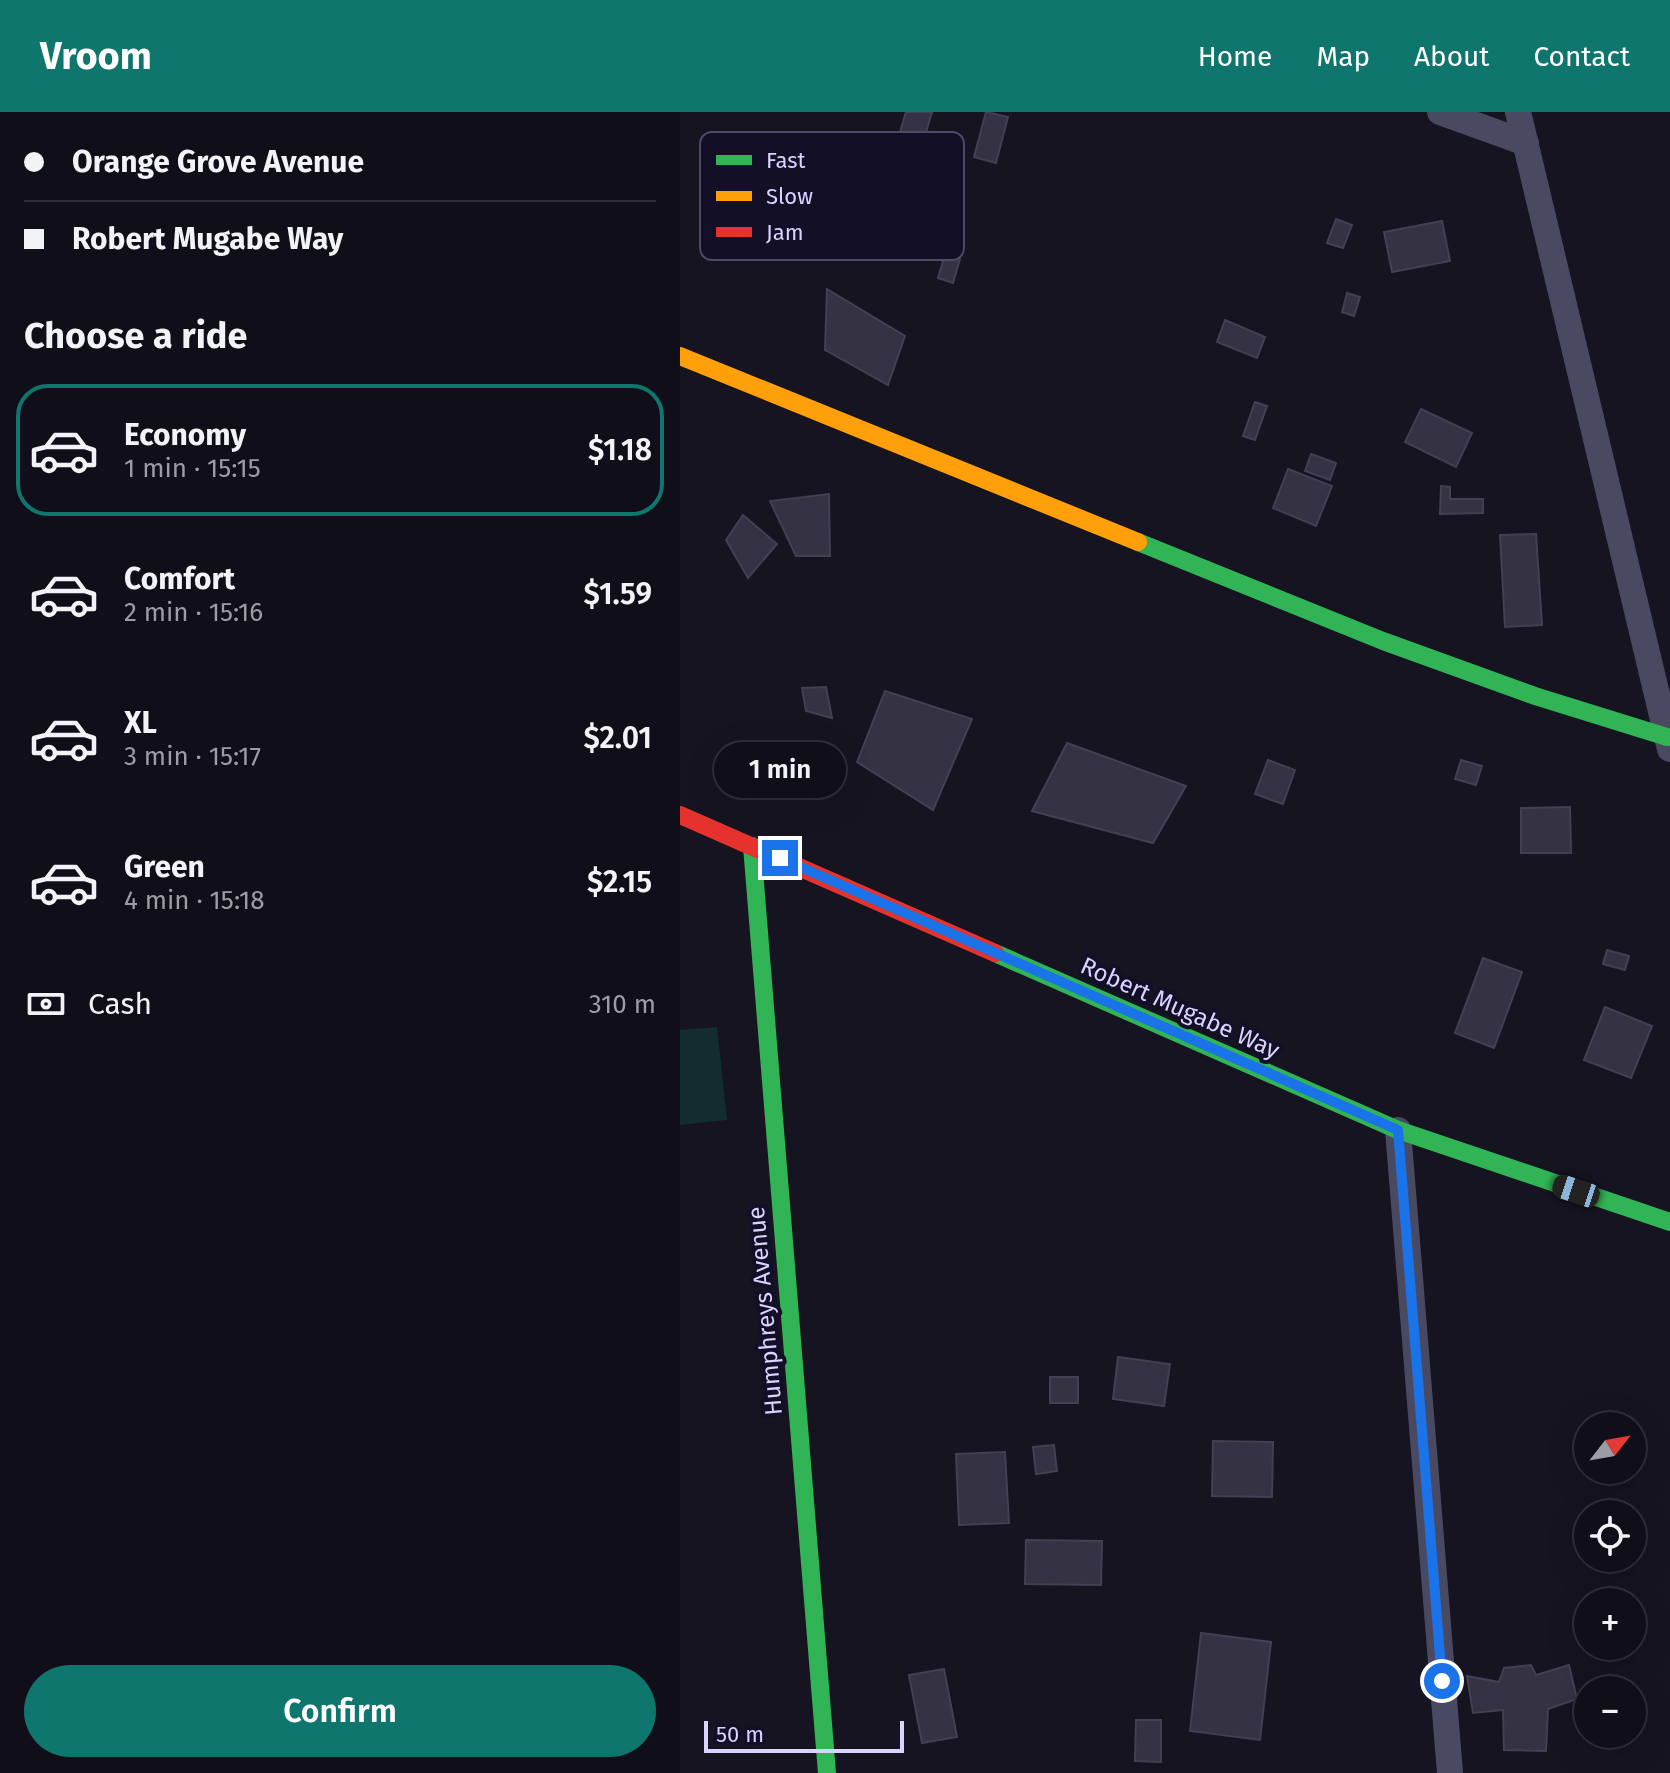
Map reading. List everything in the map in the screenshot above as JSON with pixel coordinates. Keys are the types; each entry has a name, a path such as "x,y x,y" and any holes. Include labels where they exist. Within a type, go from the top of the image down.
{"street":[{"path":"1440,112 1526,143"},
{"path":"1518,112 1668,743"},
{"path":"680,356 1383,641 1668,743"},
{"name":"Robert Mugabe Way","path":"680,815 1398,1130 1670,1222"},
{"name":"Humphreys Avenue","path":"752,846 827,1773"},
{"path":"1398,1130 1450,1773"}],"green space":[{"path":"717,1027 727,1120 680,1125 680,1030"}],"building":[{"path":"906,112 932,112 926,132 900,132"},
{"path":"986,112 1008,117 996,163 974,157"},
{"path":"1336,219 1352,225 1343,248 1327,243"},
{"path":"1442,221 1450,261 1392,272 1384,232"},
{"path":"943,260 960,260 953,283 938,278"},
{"path":"827,289 905,336 888,385 825,350"},
{"path":"1347,293 1360,297 1354,316 1342,312"},
{"path":"1225,320 1265,337 1257,358 1217,342"},
{"path":"1255,402 1267,406 1255,440 1243,436"},
{"path":"1421,409 1472,433 1456,467 1405,442"},
{"path":"1311,454 1336,463 1330,480 1305,471"},
{"path":"1288,469 1332,486 1316,526 1273,508"},
{"path":"1441,486 1450,487 1450,499 1483,499 1483,513 1440,514"},
{"path":"829,494 830,556 796,556 770,501"},
{"path":"743,515 777,544 748,578 726,540"},
{"path":"1536,534 1542,625 1505,627 1500,535"},
{"path":"826,687 832,718 806,711 802,688"},
{"path":"885,691 972,719 933,810 857,762"},
{"path":"1067,743 1186,786 1153,843 1032,811"},
{"path":"1268,760 1295,770 1283,804 1255,794"},
{"path":"1461,760 1482,766 1476,785 1455,779"},
{"path":"1570,807 1571,853 1521,853 1521,808"},
{"path":"1607,950 1629,956 1625,970 1603,964"},
{"path":"1483,958 1522,972 1494,1048 1455,1033"},
{"path":"1605,1007 1652,1026 1631,1078 1584,1060"},
{"path":"1118,1357 1170,1364 1164,1406 1113,1399"},
{"path":"1050,1377 1078,1377 1078,1403 1050,1403"},
{"path":"1213,1441 1273,1442 1272,1497 1212,1496"},
{"path":"1054,1445 1057,1471 1036,1474 1033,1447"},
{"path":"1005,1452 1009,1523 959,1525 956,1454"},
{"path":"1026,1540 1102,1541 1101,1585 1025,1584"},
{"path":"1201,1633 1271,1642 1260,1740 1190,1731"},
{"path":"1531,1665 1536,1675 1569,1665 1574,1700 1548,1709 1546,1751 1504,1750 1503,1710 1473,1713 1467,1676 1499,1682 1504,1668"},
{"path":"944,1669 957,1737 922,1743 909,1675"},
{"path":"1136,1720 1161,1720 1161,1762 1135,1761"}],"traffic: fast":[{"path":"1138,542 1383,641 1535,696 1667,737"},
{"path":"752,846 827,1773"},
{"path":"995,953 1398,1130 1670,1222"}],"traffic: slow":[{"path":"680,356 1138,542"}],"traffic: jam":[{"path":"680,815 995,953"}],"route":[{"path":"780,858 1398,1130 1442,1681"}]}
